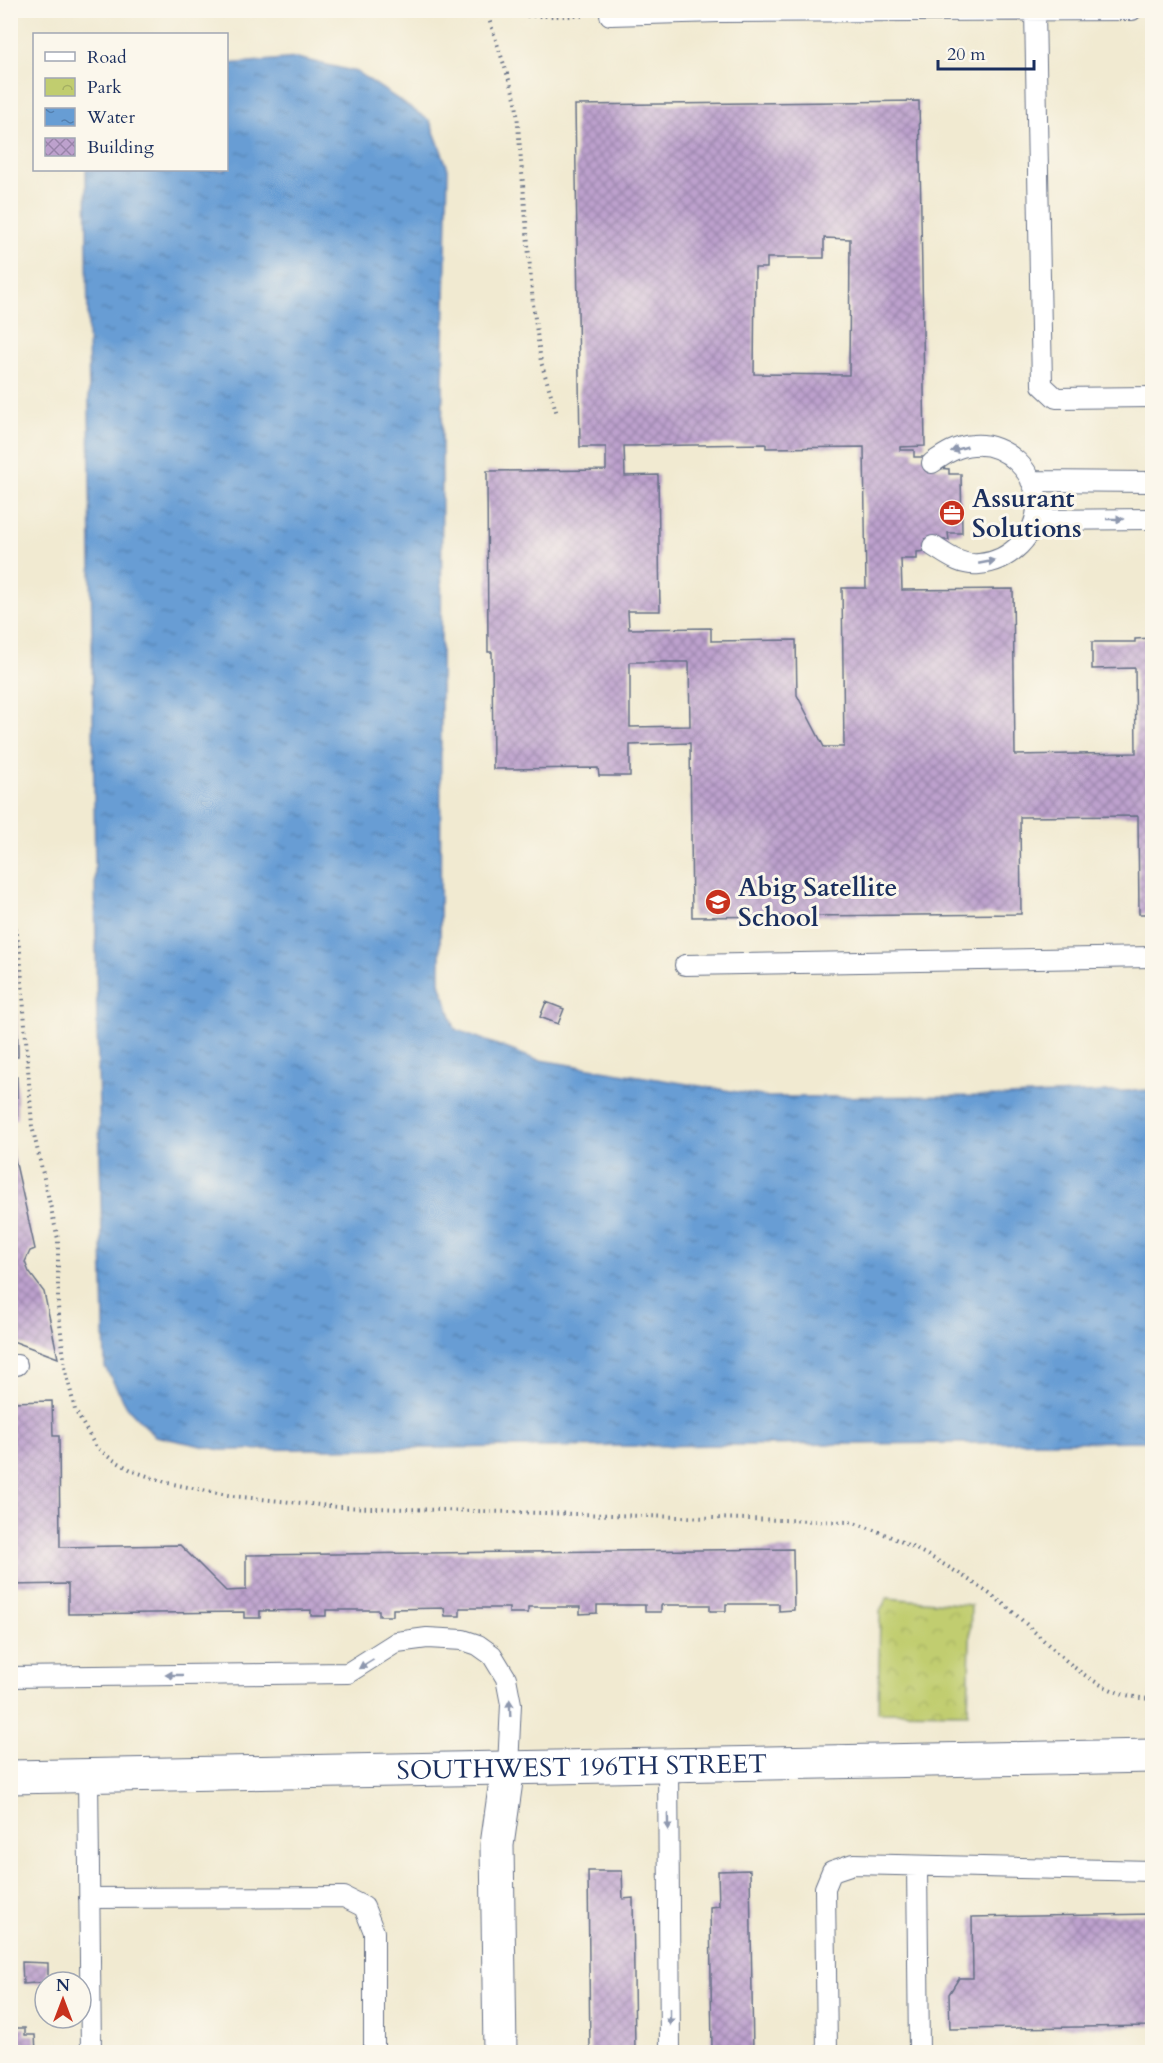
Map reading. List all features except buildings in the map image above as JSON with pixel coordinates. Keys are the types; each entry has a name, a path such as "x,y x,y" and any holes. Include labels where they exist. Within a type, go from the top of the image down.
{"street":[{"name":"SOUTHWEST 196TH STREET","path":"10,1777 1152,1756"},
{"path":"500,2052 497,1845 508,1767"}],"lane":[{"path":"610,15 1132,10"},
{"path":"1035,11 1042,385 1056,398 1152,397"},
{"path":"932,464 952,450 975,445 998,448 1018,461 1031,481 1037,503 1035,520 1020,546 1001,559 978,565 955,560 933,546"},
{"path":"1031,481 1152,482"},
{"path":"1035,520 1152,519"},
{"path":"685,965 1152,957"},
{"path":"10,1677 348,1674 397,1642 427,1638 463,1640 478,1645 492,1655 506,1678 511,1704 508,1767"},
{"path":"668,1764 670,2052"},
{"path":"88,1776 90,2052"},
{"path":"827,2052 825,1888 832,1870 853,1864 1152,1871"},
{"path":"917,1866 919,2052"},
{"path":"89,1898 344,1897 364,1907 374,1932 374,2052"}],"path":[{"path":"10,13 18,10"},
{"path":"474,10 489,16 610,15"},
{"path":"489,16 516,102 533,304 541,362 557,414"},
{"path":"10,898 20,952 32,1126 58,1239 58,1307 65,1367 70,1393 80,1420 96,1447 110,1458 133,1471 168,1483 232,1496 339,1507 849,1522 866,1526 917,1552 1001,1602 1092,1682 1121,1693 1152,1699"}],"green space":[{"path":"887,1598 971,1605 968,1713 878,1712 880,1611"}],"water":[{"path":"297,58 357,72 430,121 448,169 442,433 440,983 455,1029 534,1059 768,1097 1007,1096 1152,1090 1152,1441 221,1450 155,1436 128,1408 105,1367 97,1027 86,171 228,171 228,64"}],"place":[{"name":"Assurant Solutions","path":"952,513"},
{"name":"Abig Satellite School","path":"718,902"}]}
